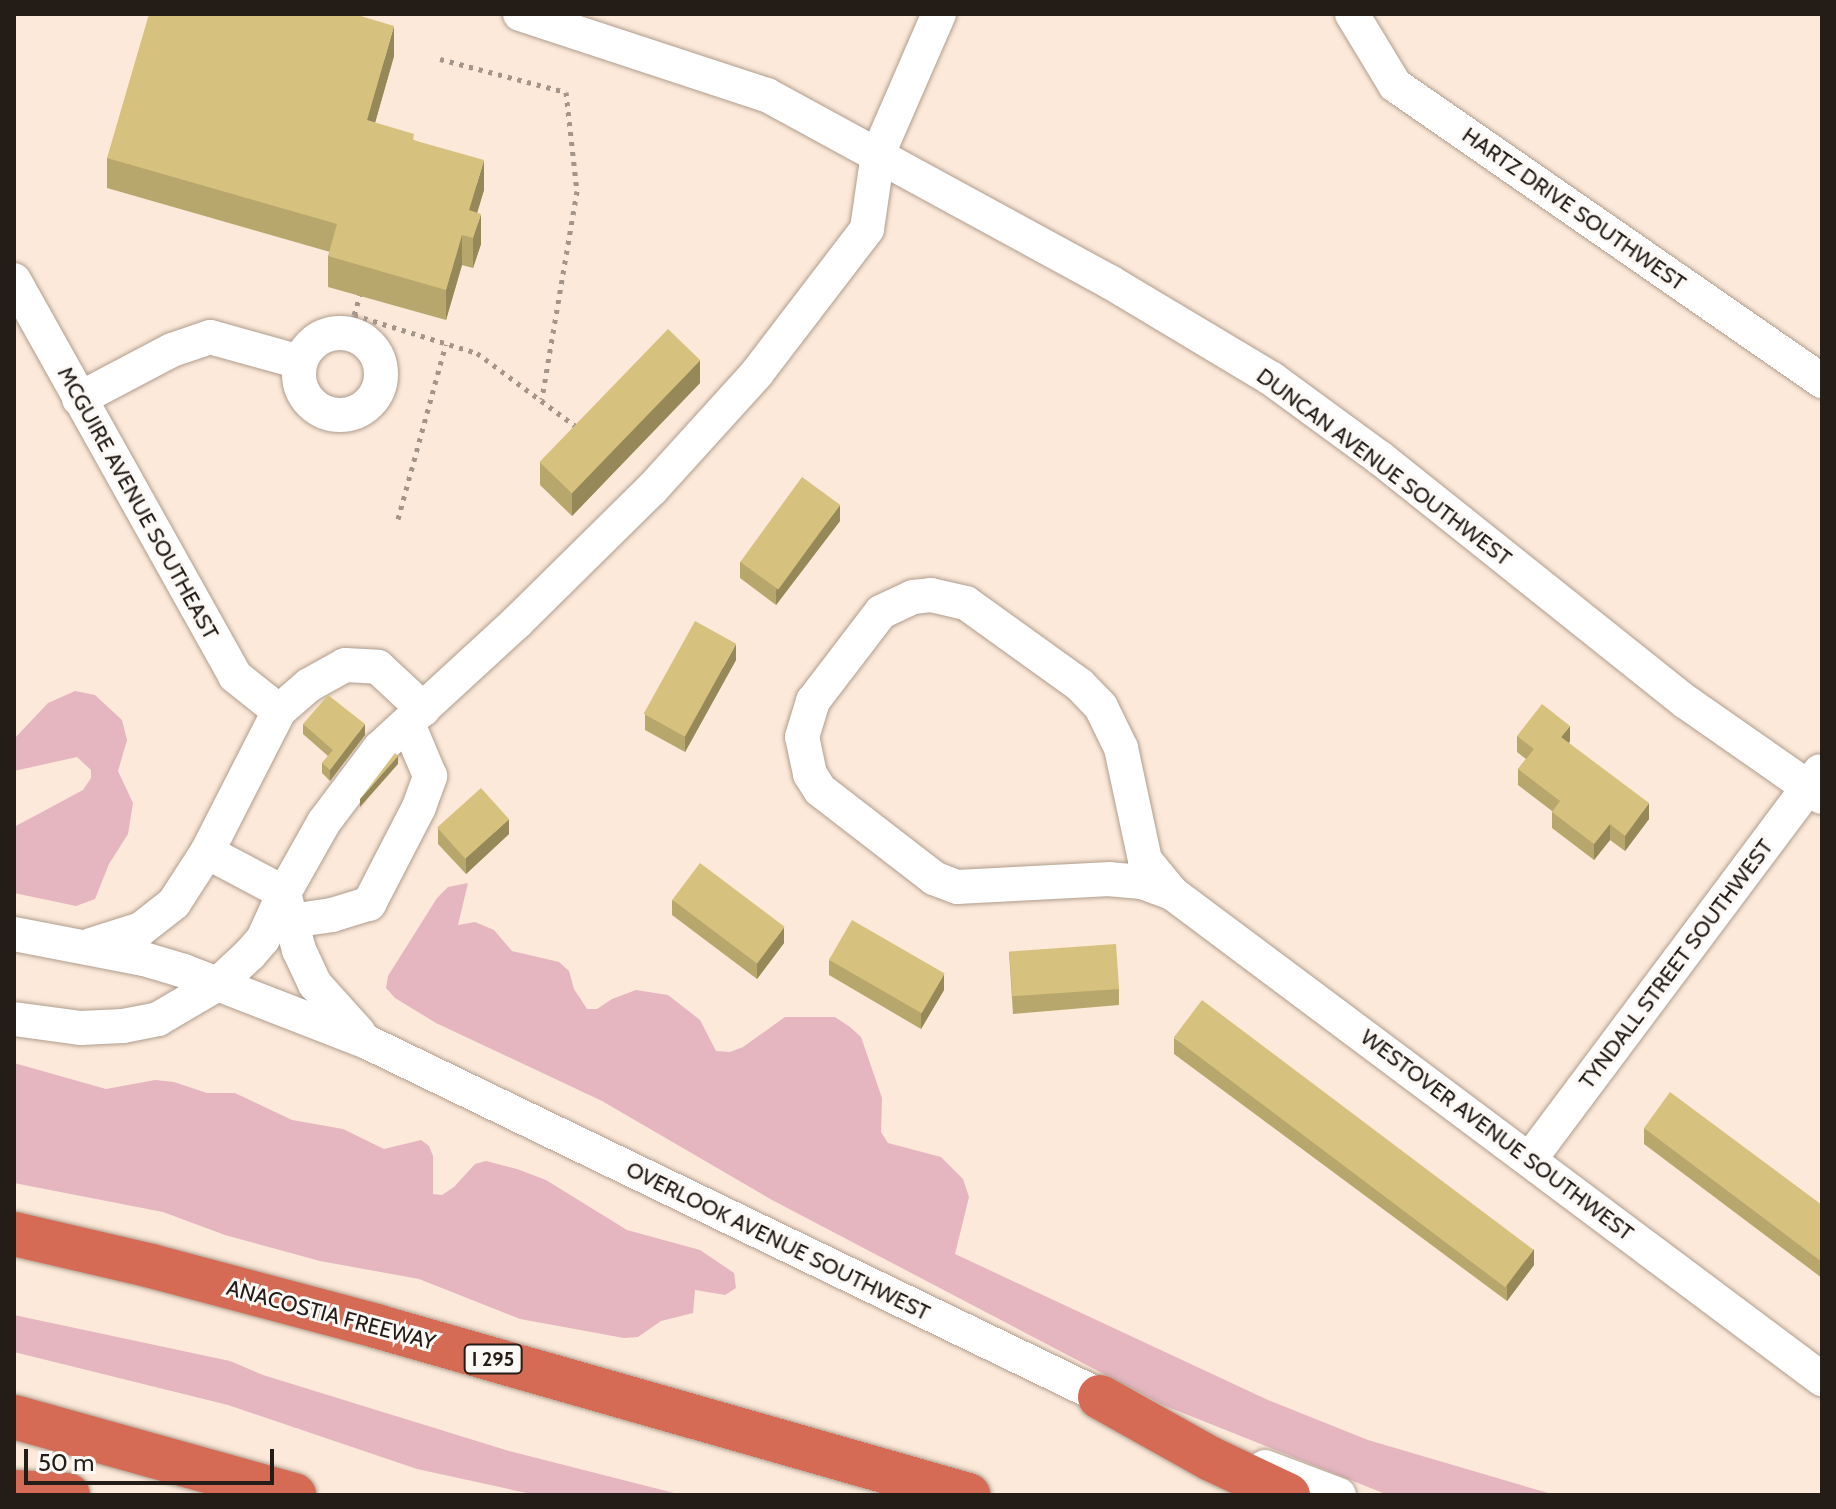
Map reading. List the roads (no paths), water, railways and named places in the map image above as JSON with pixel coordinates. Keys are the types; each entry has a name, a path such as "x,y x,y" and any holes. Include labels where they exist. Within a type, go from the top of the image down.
{"highway":[{"name":"ANACOSTIA FREEWAY","path":"14,1234 151,1266 376,1326 968,1495"},
{"path":"1100,1397 1211,1459 1288,1495"},
{"path":"14,1417 294,1495"},
{"path":"14,1492 68,1495"}],"street":[{"name":"DUNCAN AVENUE SOUTHWEST","path":"520,14 767,95 1110,282 1272,379 1380,458 1686,702 1818,785"},
{"path":"14,1019 81,1028 145,1022 172,1014 218,984 263,939 287,907 344,793 380,748 652,489 757,373 867,229 878,154 939,14"},
{"name":"HARTZ DRIVE SOUTHWEST","path":"1352,14 1395,85 1822,381"},
{"name":"MCGUIRE AVENUE SOUTHEAST","path":"14,280 235,676 279,711"},
{"path":"355,325 374,352 381,375 374,397 353,413 339,415 320,410 308,401 299,379 300,362 306,349 325,335 355,325"},
{"path":"79,399 172,350 210,337 300,362"},
{"name":"WESTOVER AVENUE SOUTHWEST","path":"1172,893 1127,880 968,888 934,878 820,790 810,774 802,737 813,701 881,612 913,597 949,597 966,603 1080,685 1101,707 1121,748 1145,860 1172,893 1822,1379"},
{"path":"83,947 131,935 161,915 186,888 279,711 309,685 345,665 378,667 415,716 430,776 419,807 369,904 332,915 287,907 207,852"},
{"name":"TYNDALL STREET SOUTHWEST","path":"1530,1159 1818,785"},
{"path":"287,907 299,950 315,984 367,1042"},
{"name":"OVERLOOK AVENUE SOUTHWEST","path":"14,934 144,959 367,1042 1100,1397 1339,1495"}]}
